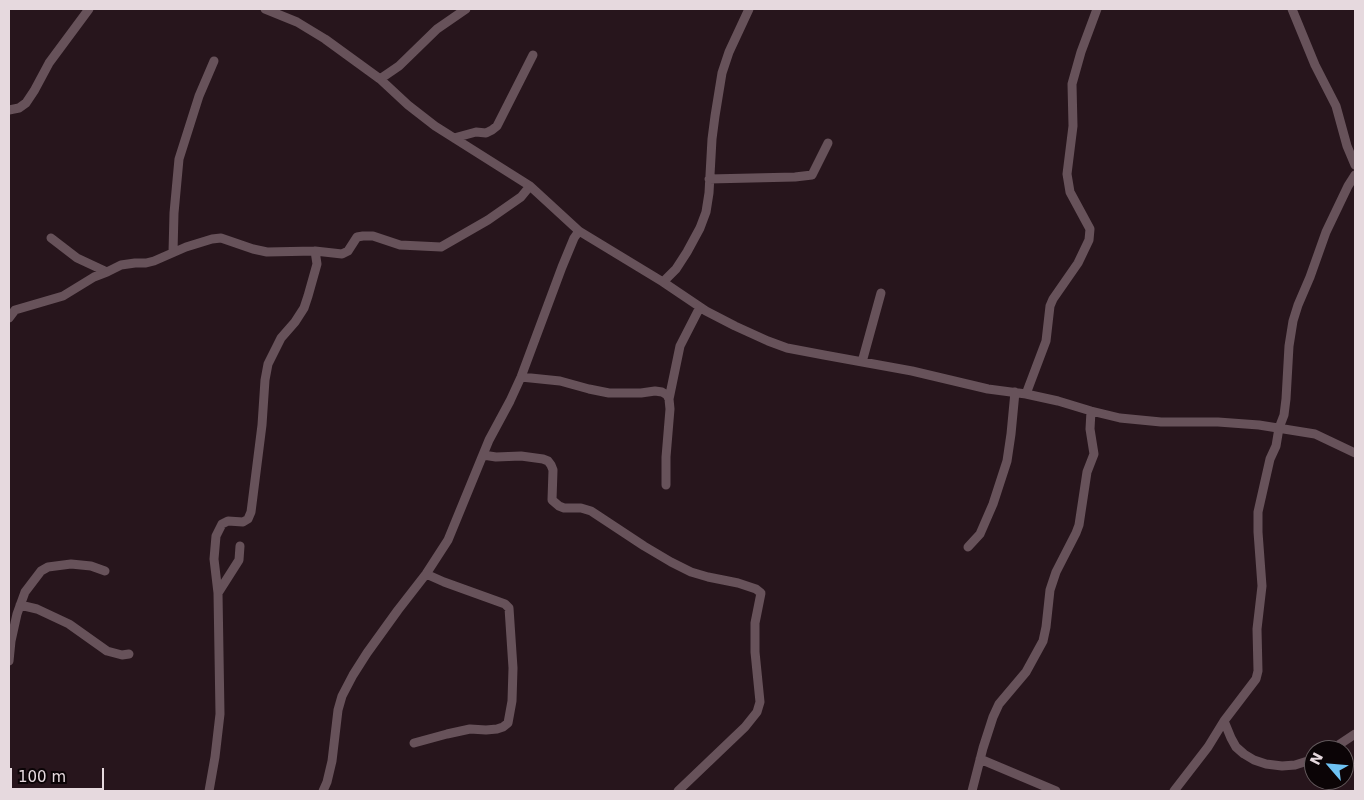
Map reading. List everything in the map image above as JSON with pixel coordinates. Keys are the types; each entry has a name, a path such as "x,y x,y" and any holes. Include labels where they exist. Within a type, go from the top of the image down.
{"street":[{"path":"9,110 19,108 26,103 49,63 88,9"},
{"path":"265,9 297,22 317,33 380,79 434,126 530,186 580,231 700,307 735,326 774,343 787,348 912,371 988,389 1058,400 1120,418 1161,422 1218,422 1259,425 1315,434 1355,453"},
{"path":"380,79 399,66 437,29 466,9"},
{"path":"663,282 676,270 700,228 706,212 715,116 722,73 729,52 749,9"},
{"path":"1026,394 1046,342 1050,306 1078,263 1089,240 1090,229 1070,192 1067,174 1073,126 1072,84 1081,52 1097,9"},
{"path":"1292,9 1315,65 1336,106 1347,146 1355,165"},
{"path":"454,138 476,132 486,133 496,126 533,55"},
{"path":"173,252 174,213 180,159 199,96 214,61"},
{"path":"709,179 812,175 828,143"},
{"path":"1174,791 1256,679 1258,671 1257,629 1262,586 1258,512 1270,458 1278,439 1279,428 1284,415 1289,346 1293,321 1326,232 1355,175"},
{"path":"9,318 15,310 63,296 94,277 121,265 154,261 200,241 220,238 267,252 315,251 342,254 348,251 357,237 363,236 373,236 400,245 441,247 488,220 521,197 530,186"},
{"path":"323,791 332,761 338,710 342,696 367,653 426,574 448,540 489,440 521,377 562,267 574,238 580,231"},
{"path":"51,238 77,258 107,272"},
{"path":"209,791 220,714 218,593 214,559 216,536 222,524 243,522 248,519 251,512 268,364 281,338 304,308 317,264 315,251"},
{"path":"862,362 881,292"},
{"path":"666,485 670,399 680,346 700,307"},
{"path":"521,377 560,381 589,390 609,393 656,391 662,392 670,399"},
{"path":"968,547 980,534 993,504 1007,461 1015,392"},
{"path":"972,791 987,732 999,704 1026,672 1043,640 1050,590 1056,572 1079,525 1087,472 1094,454 1090,429 1091,411"},
{"path":"483,455 496,457 521,456 548,461 553,470 552,500 559,506 591,511 644,546 691,572 738,582 761,593 754,652 760,702 757,712 750,722 678,791"},
{"path":"218,593 239,560 240,546"},
{"path":"9,661 11,641 20,605 25,592 41,571 48,567 84,565 105,571"},
{"path":"414,743 470,730 491,730 503,727 508,723 512,701 513,668 509,608 505,604 426,574"},
{"path":"20,605 37,609 69,624 107,651 129,654"},
{"path":"1224,721 1236,747 1254,760 1282,766 1304,762"},
{"path":"980,759 1056,791"}]}
